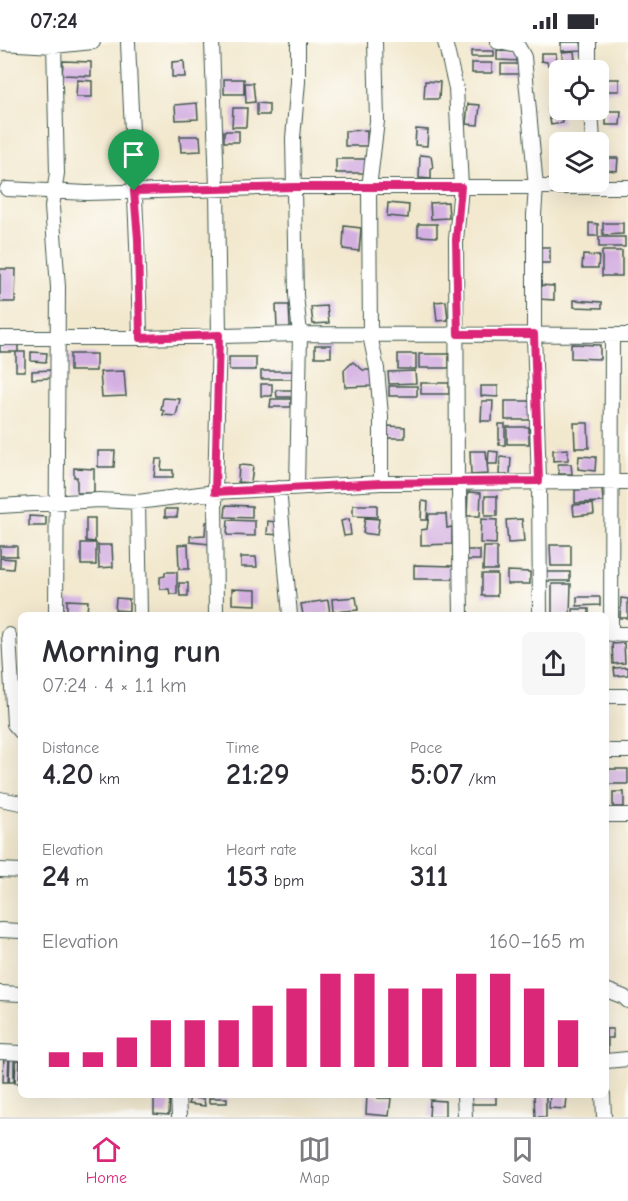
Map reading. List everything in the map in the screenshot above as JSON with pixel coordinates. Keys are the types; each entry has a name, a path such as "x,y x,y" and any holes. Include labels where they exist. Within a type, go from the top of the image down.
{"street":[{"path":"0,43 93,42"},
{"path":"128,42 138,239 140,338"},
{"path":"212,42 219,335 215,492 216,612"},
{"path":"297,487 300,333 296,294 293,138 298,82 298,42"},
{"path":"375,42 377,121 369,188 370,335 377,369 381,417 381,483"},
{"path":"445,42 456,88 461,187 456,240 460,612"},
{"path":"498,42 518,46 524,57 537,188 534,215 534,334 539,481 540,612"},
{"path":"589,42 589,60"},
{"path":"54,44 57,173 52,207 58,287 56,612"},
{"path":"609,185 628,187"},
{"path":"7,189 87,193 294,187 549,187"},
{"path":"0,338 140,338 300,333 628,335"},
{"path":"608,612 612,335"},
{"path":"0,506 99,500 138,502 215,492 381,483 628,482"},
{"path":"279,488 290,612"},
{"path":"138,502 140,612"},
{"path":"609,633 628,634"},
{"path":"10,634 14,724 18,729"},
{"path":"609,696 628,696"},
{"path":"609,751 628,751"},
{"path":"0,799 18,802"},
{"path":"609,815 628,815"},
{"path":"0,870 18,871"},
{"path":"0,930 18,931"},
{"path":"609,991 628,1001"},
{"path":"0,993 18,994"},
{"path":"0,1052 18,1053"},
{"path":"609,1061 628,1059"},
{"path":"178,1098 179,1117"},
{"path":"464,1098 465,1117"},
{"path":"603,1098 604,1117"}],"building":[{"path":"561,42 581,42 582,50 561,51"},
{"path":"471,51 494,51 494,57 471,57"},
{"path":"497,51 526,52 526,61 497,60"},
{"path":"574,51 575,60 562,60 562,52"},
{"path":"541,53 556,53 557,60 549,60 549,65 541,61"},
{"path":"63,61 91,62 91,76 62,75"},
{"path":"184,61 185,77 172,77 172,62"},
{"path":"472,63 492,63 492,73 472,73"},
{"path":"501,64 522,64 522,74 501,74"},
{"path":"224,79 244,79 244,94 224,94"},
{"path":"609,79 619,79 619,91 609,91"},
{"path":"77,80 92,81 92,97 76,97"},
{"path":"425,81 440,82 439,99 424,99"},
{"path":"245,83 253,83 255,102 246,103"},
{"path":"197,103 198,119 176,120 175,105"},
{"path":"257,103 269,104 269,115 257,115"},
{"path":"468,104 480,105 478,125 466,124"},
{"path":"233,108 247,108 246,127 232,127"},
{"path":"609,111 621,111 620,125 606,125 606,120 609,120"},
{"path":"550,120 562,120 563,123 551,125"},
{"path":"416,129 428,130 427,146 415,145"},
{"path":"367,130 367,146 345,146 345,131"},
{"path":"224,131 239,131 239,142 224,142"},
{"path":"180,136 200,136 201,151 181,152"},
{"path":"420,155 431,156 433,168 431,179 419,178"},
{"path":"609,158 618,158 617,171 609,170"},
{"path":"336,159 367,159 367,173 336,173"},
{"path":"448,202 449,218 431,219 430,203"},
{"path":"388,203 409,205 408,218 387,216"},
{"path":"589,223 598,224 598,236 589,236"},
{"path":"603,223 623,223 623,234 603,235"},
{"path":"418,224 437,224 437,237 418,236"},
{"path":"344,226 361,228 359,251 343,249"},
{"path":"599,237 625,237 625,247 599,247"},
{"path":"540,247 550,247 550,263 540,263"},
{"path":"602,251 622,251 622,276 602,276"},
{"path":"583,255 599,256 598,268 582,268"},
{"path":"0,269 16,269 15,302 0,302"},
{"path":"539,285 554,286 554,300 539,299"},
{"path":"574,300 602,302 602,308 574,307"},
{"path":"446,301 448,320 437,321 435,302"},
{"path":"276,305 289,305 290,328 277,328"},
{"path":"327,306 329,323 313,324 311,307"},
{"path":"18,343 18,352 25,352 25,371 16,371 16,352 0,352 0,344"},
{"path":"571,344 600,345 600,359 571,358"},
{"path":"315,345 331,345 331,357 315,357"},
{"path":"31,352 47,353 46,362 31,361"},
{"path":"70,354 96,354 96,371 70,371"},
{"path":"398,354 416,354 416,369 398,369"},
{"path":"419,354 449,354 449,368 419,368"},
{"path":"229,357 256,357 256,370 229,370"},
{"path":"353,362 363,370 371,370 372,386 345,387 344,370"},
{"path":"51,370 51,378 32,379 32,371"},
{"path":"124,371 126,396 102,397 100,372"},
{"path":"261,371 294,371 294,379 261,379"},
{"path":"415,371 416,383 389,384 388,372"},
{"path":"421,383 449,383 449,394 421,394"},
{"path":"261,384 272,384 272,396 261,396"},
{"path":"389,386 417,386 417,396 389,396"},
{"path":"481,386 498,386 498,397 481,396"},
{"path":"276,390 293,390 293,397 277,397"},
{"path":"163,398 180,399 176,416 163,415 164,411 161,410"},
{"path":"271,399 291,399 291,407 270,407"},
{"path":"482,401 493,401 492,421 481,421"},
{"path":"505,401 530,401 530,420 505,420"},
{"path":"574,423 588,423 589,448 575,448"},
{"path":"499,424 505,424 505,445 499,445"},
{"path":"387,426 405,427 405,438 386,438"},
{"path":"507,427 529,427 529,444 507,444"},
{"path":"568,449 568,460 553,461 553,450"},
{"path":"98,451 115,451 114,467 98,467"},
{"path":"470,451 486,451 488,474 471,475"},
{"path":"489,451 498,452 497,464 488,464"},
{"path":"579,456 596,457 595,471 578,469"},
{"path":"500,457 511,458 510,475 499,475"},
{"path":"156,459 162,459 161,470 173,470 173,477 154,477"},
{"path":"558,464 571,464 572,474 559,474"},
{"path":"239,465 253,466 251,483 238,482"},
{"path":"74,468 94,469 94,493 77,493 77,477 74,477"},
{"path":"602,489 603,502 575,503 575,490"},
{"path":"468,492 481,493 480,516 467,516"},
{"path":"485,496 497,496 497,516 485,516"},
{"path":"422,501 428,502 427,520 421,520"},
{"path":"593,504 594,514 574,516 573,505"},
{"path":"226,505 252,506 252,518 225,517"},
{"path":"353,505 377,505 377,517 353,516"},
{"path":"165,509 178,509 177,517 165,517"},
{"path":"429,514 446,514 447,528 452,527 452,544 421,545 421,530 427,529"},
{"path":"29,516 46,517 46,526 29,526"},
{"path":"86,518 95,518 95,542 86,541"},
{"path":"365,518 379,519 377,535 363,533"},
{"path":"349,519 351,535 344,536 341,521"},
{"path":"481,519 497,520 496,544 480,543"},
{"path":"522,519 524,542 508,543 506,520"},
{"path":"228,520 255,521 255,536 227,535"},
{"path":"268,521 281,523 280,535 267,534"},
{"path":"206,522 211,522 210,544 190,542 190,536 205,535"},
{"path":"81,543 96,543 96,565 81,565"},
{"path":"188,544 189,569 179,569 178,545"},
{"path":"98,545 112,545 113,567 99,568"},
{"path":"550,545 571,545 571,566 551,566"},
{"path":"0,546 17,546 17,556 0,556"},
{"path":"484,547 497,547 497,570 483,570"},
{"path":"467,550 480,550 480,560 467,560"},
{"path":"241,557 256,557 257,567 241,567"},
{"path":"0,558 14,559 13,569 0,568"},
{"path":"414,565 454,566 454,579 414,579"},
{"path":"507,571 530,572 530,584 507,584"},
{"path":"165,572 177,572 177,594 170,594 169,589 160,589 160,577 165,576"},
{"path":"546,572 570,572 570,581 546,581"},
{"path":"482,574 497,574 497,596 482,596"},
{"path":"179,583 188,583 188,596 180,596"},
{"path":"552,584 571,584 570,612 552,612"},
{"path":"232,589 256,590 256,605 232,604"},
{"path":"356,597 358,610 333,612 332,599"},
{"path":"577,597 600,597 600,605 577,606"},
{"path":"116,598 129,599 129,611 115,610"},
{"path":"621,598 628,599 628,618 620,618"},
{"path":"67,600 88,601 87,612 67,612"},
{"path":"328,600 330,612 302,612 301,604"},
{"path":"573,609 589,609 589,612 573,612"},
{"path":"624,643 625,663 613,664 612,644"},
{"path":"628,667 628,675 615,676 614,668"},
{"path":"609,769 628,769 628,784 609,784"},
{"path":"613,792 624,792 624,807 613,807"},
{"path":"609,1029 613,1029 613,1038 609,1038"},
{"path":"4,1054 9,1054 8,1082 3,1082"},
{"path":"10,1054 14,1054 14,1082 9,1082"},
{"path":"16,1055 18,1055 18,1083 15,1083"},
{"path":"154,1098 170,1098 169,1115 154,1114"},
{"path":"190,1098 204,1099 205,1106 188,1104"},
{"path":"209,1098 227,1098 227,1103 209,1103"},
{"path":"367,1098 391,1098 389,1116 366,1114"},
{"path":"470,1098 496,1098 496,1104 470,1104"},
{"path":"534,1098 546,1098 546,1117 535,1117"},
{"path":"550,1098 567,1098 566,1109 549,1108"},
{"path":"430,1100 445,1101 445,1117 429,1117"}],"route":[{"path":"294,187 461,187 456,240 458,334 534,334 539,481 381,483 215,492 219,335 140,338 138,239 134,191 294,187"}]}
